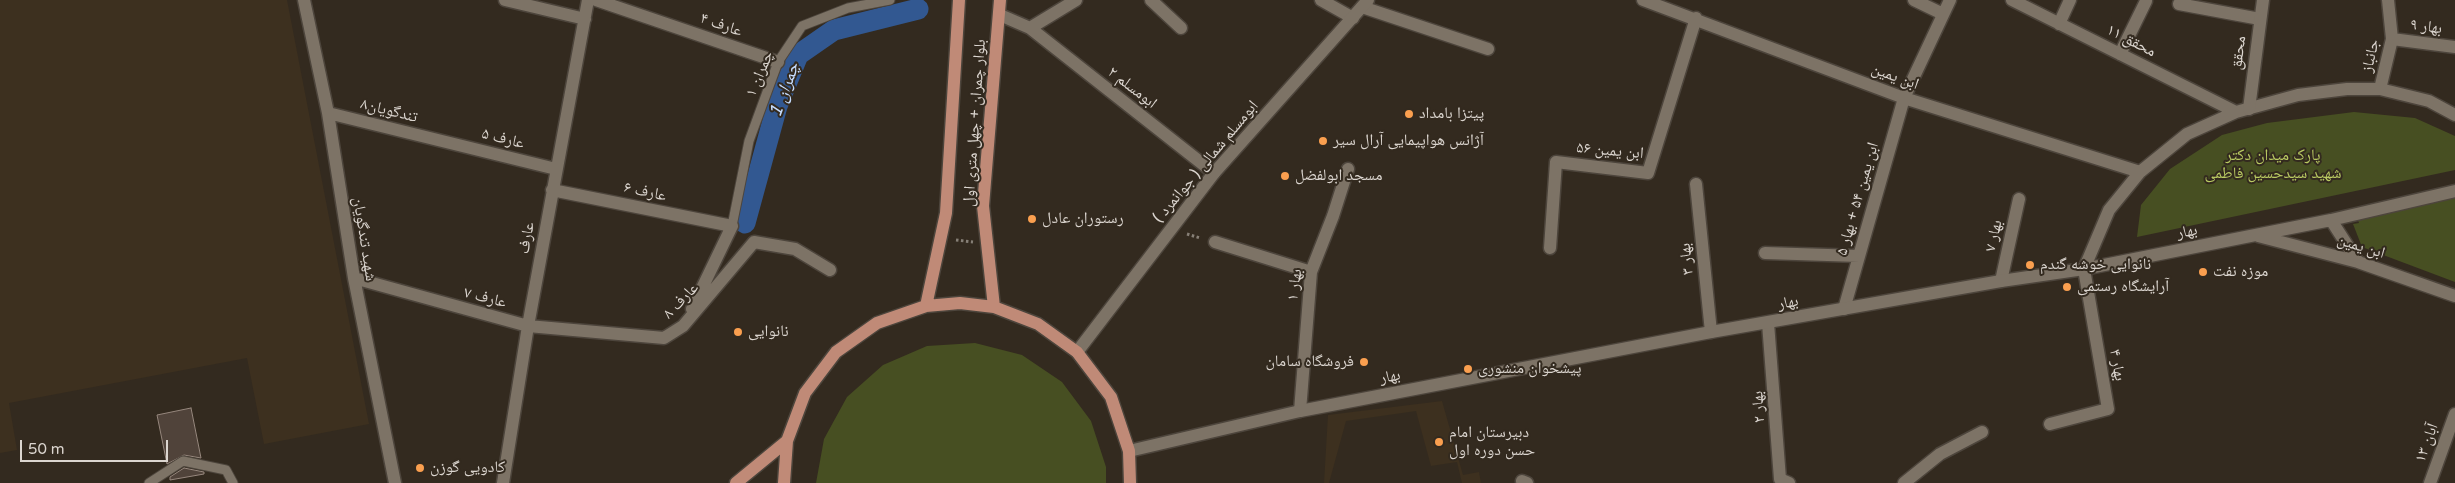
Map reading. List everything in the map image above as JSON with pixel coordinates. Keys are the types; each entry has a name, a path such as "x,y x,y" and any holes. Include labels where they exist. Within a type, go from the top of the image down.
{"main road":[{"name":"بلوار چمران + چهل متری اول","path":"926,306 946,213 959,0"},
{"name":"بلوار چمران + چهل متری اول","path":"994,308 983,206 1000,0"},
{"path":"784,483 787,441 805,393 836,352 877,323 926,306 960,304 994,308 1038,324 1077,352 1111,397 1129,451 1130,483"},
{"path":"736,483 787,441"}],"street":[{"name":"شهید تندگویان","path":"304,0 328,113 354,278 395,483"},
{"path":"505,0 585,19"},
{"name":"عارف","path":"503,483 528,326 588,0"},
{"name":"عارف ۴","path":"596,0 778,62"},
{"path":"1030,28 1076,0"},
{"path":"1151,0 1181,28"},
{"path":"1321,0 1353,18"},
{"name":"ابن یمین","path":"1643,0 1696,18 1904,98 2140,172"},
{"path":"1914,0 1942,14"},
{"name":"ابن یمین ۵۴ + بهار ۵","path":"1844,309 1904,98 1950,0"},
{"name":"محقق ۱۱","path":"2012,0 2236,112"},
{"path":"2059,24 2070,0"},
{"name":"محقق","path":"2249,109 2263,0"},
{"name":"جانباز","path":"2380,89 2392,39 2388,0"},
{"path":"2120,54 2146,2"},
{"path":"1365,3 1488,49"},
{"name":"ابومسلم شمالی ( جوانمرد )","path":"1077,352 1214,173 1365,3"},
{"path":"2179,4 2260,19"},
{"name":"ابومسلم ۲","path":"1000,15 1030,28 1214,173"},
{"name":"ابن یمین ۵۶","path":"1550,248 1556,162 1648,173 1696,18"},
{"name":"بهار ۹","path":"2392,39 2455,47"},
{"path":"2084,269 2109,210 2140,172 2187,134 2236,112 2298,96 2347,88 2380,89 2429,101 2455,115"},
{"name":"تندگویان۸","path":"328,113 442,141"},
{"name":"عارف ۵","path":"442,141 556,169"},
{"name":"بهار ۱","path":"1300,411 1311,272 1333,216 1348,169"},
{"name":"بهار ۳","path":"1696,184 1711,332"},
{"name":"عارف ۶","path":"552,190 732,226"},
{"name":"بهار","path":"1129,451 1300,411 1711,332 1768,324 2001,280 2084,269 2331,220 2455,191"},
{"name":"بهار ۷","path":"2001,280 2019,199"},
{"path":"2331,220 2358,262"},
{"path":"683,326 732,226"},
{"name":"ابن یمین","path":"2255,235 2358,262 2455,296"},
{"name":"عارف ۸","path":"528,326 664,338 683,326 754,242 795,249 830,270"},
{"path":"1216,242 1311,272"},
{"path":"1765,252 1859,256"},
{"name":"بهار ۴","path":"2050,424 2108,409 2084,269"},
{"name":"عارف ۷","path":"354,278 434,302 528,326"},
{"name":"بهار ۲","path":"1768,324 1782,482"},
{"name":"۱۳ آبان","path":"2430,483 2455,414"},
{"path":"1904,483 1940,454 1982,432"}],"lane":[{"name":"۱ چمران","path":"732,226 749,141 778,62 802,26 848,8 890,0"},
{"path":"150,483 183,462 226,470 233,483"}],"path":[{"path":"1171,229 1216,242"},
{"path":"941,239 987,243"}],"shaded area":[{"path":"0,0 287,0 369,424 264,444 247,358 9,403 17,450 0,453"},
{"name":"دبیرستان امام حسن دوره اول","path":"1442,401 1463,475 1479,472 1481,483 1462,483 1457,462 1431,466 1416,411 1346,421 1329,483 1324,483 1328,415"}],"green space":[{"name":"پارک میدان دکتر شهید سیدحسین فاطمی","path":"2354,112 2415,118 2455,136 2455,170 2137,237 2141,205 2170,169 2222,135 2267,123"},
{"name":"پارک میدان دکتر شهید سیدحسین فاطمی","path":"2455,191 2455,282 2362,247 2353,224 2359,223 2354,210"},
{"path":"975,343 1022,355 1062,382 1091,421 1106,467 1106,483 816,483 824,439 847,397 883,365 927,346"}],"building":[{"path":"191,408 201,458 184,455 167,464 157,415"},
{"path":"184,468 204,472 204,474 170,480 170,477"}],"waterway":[{"name":"چمران 1","path":"745,223 777,106 798,55 834,30 918,9"}],"place":[{"name":"پیتزا بامداد","path":"1409,114"},
{"name":"آژانس هواپیمایی آرال سیر","path":"1323,141"},
{"name":"مسجد ابولفضل","path":"1285,176"},
{"name":"رستوران عادل","path":"1032,219"},
{"name":"نانوایی خوشه گندم","path":"2030,265"},
{"name":"موزه نفت","path":"2203,272"},
{"name":"آرایشگاه رستمی","path":"2067,287"},
{"name":"نانوایی","path":"738,332"},
{"name":"فروشگاه سامان","path":"1364,362"},
{"name":"پیشخوان منشوری","path":"1468,369"},
{"name":"دبیرستان امام حسن دوره اول","path":"1439,442"},
{"name":"کادویی گوزن","path":"420,468"}]}
